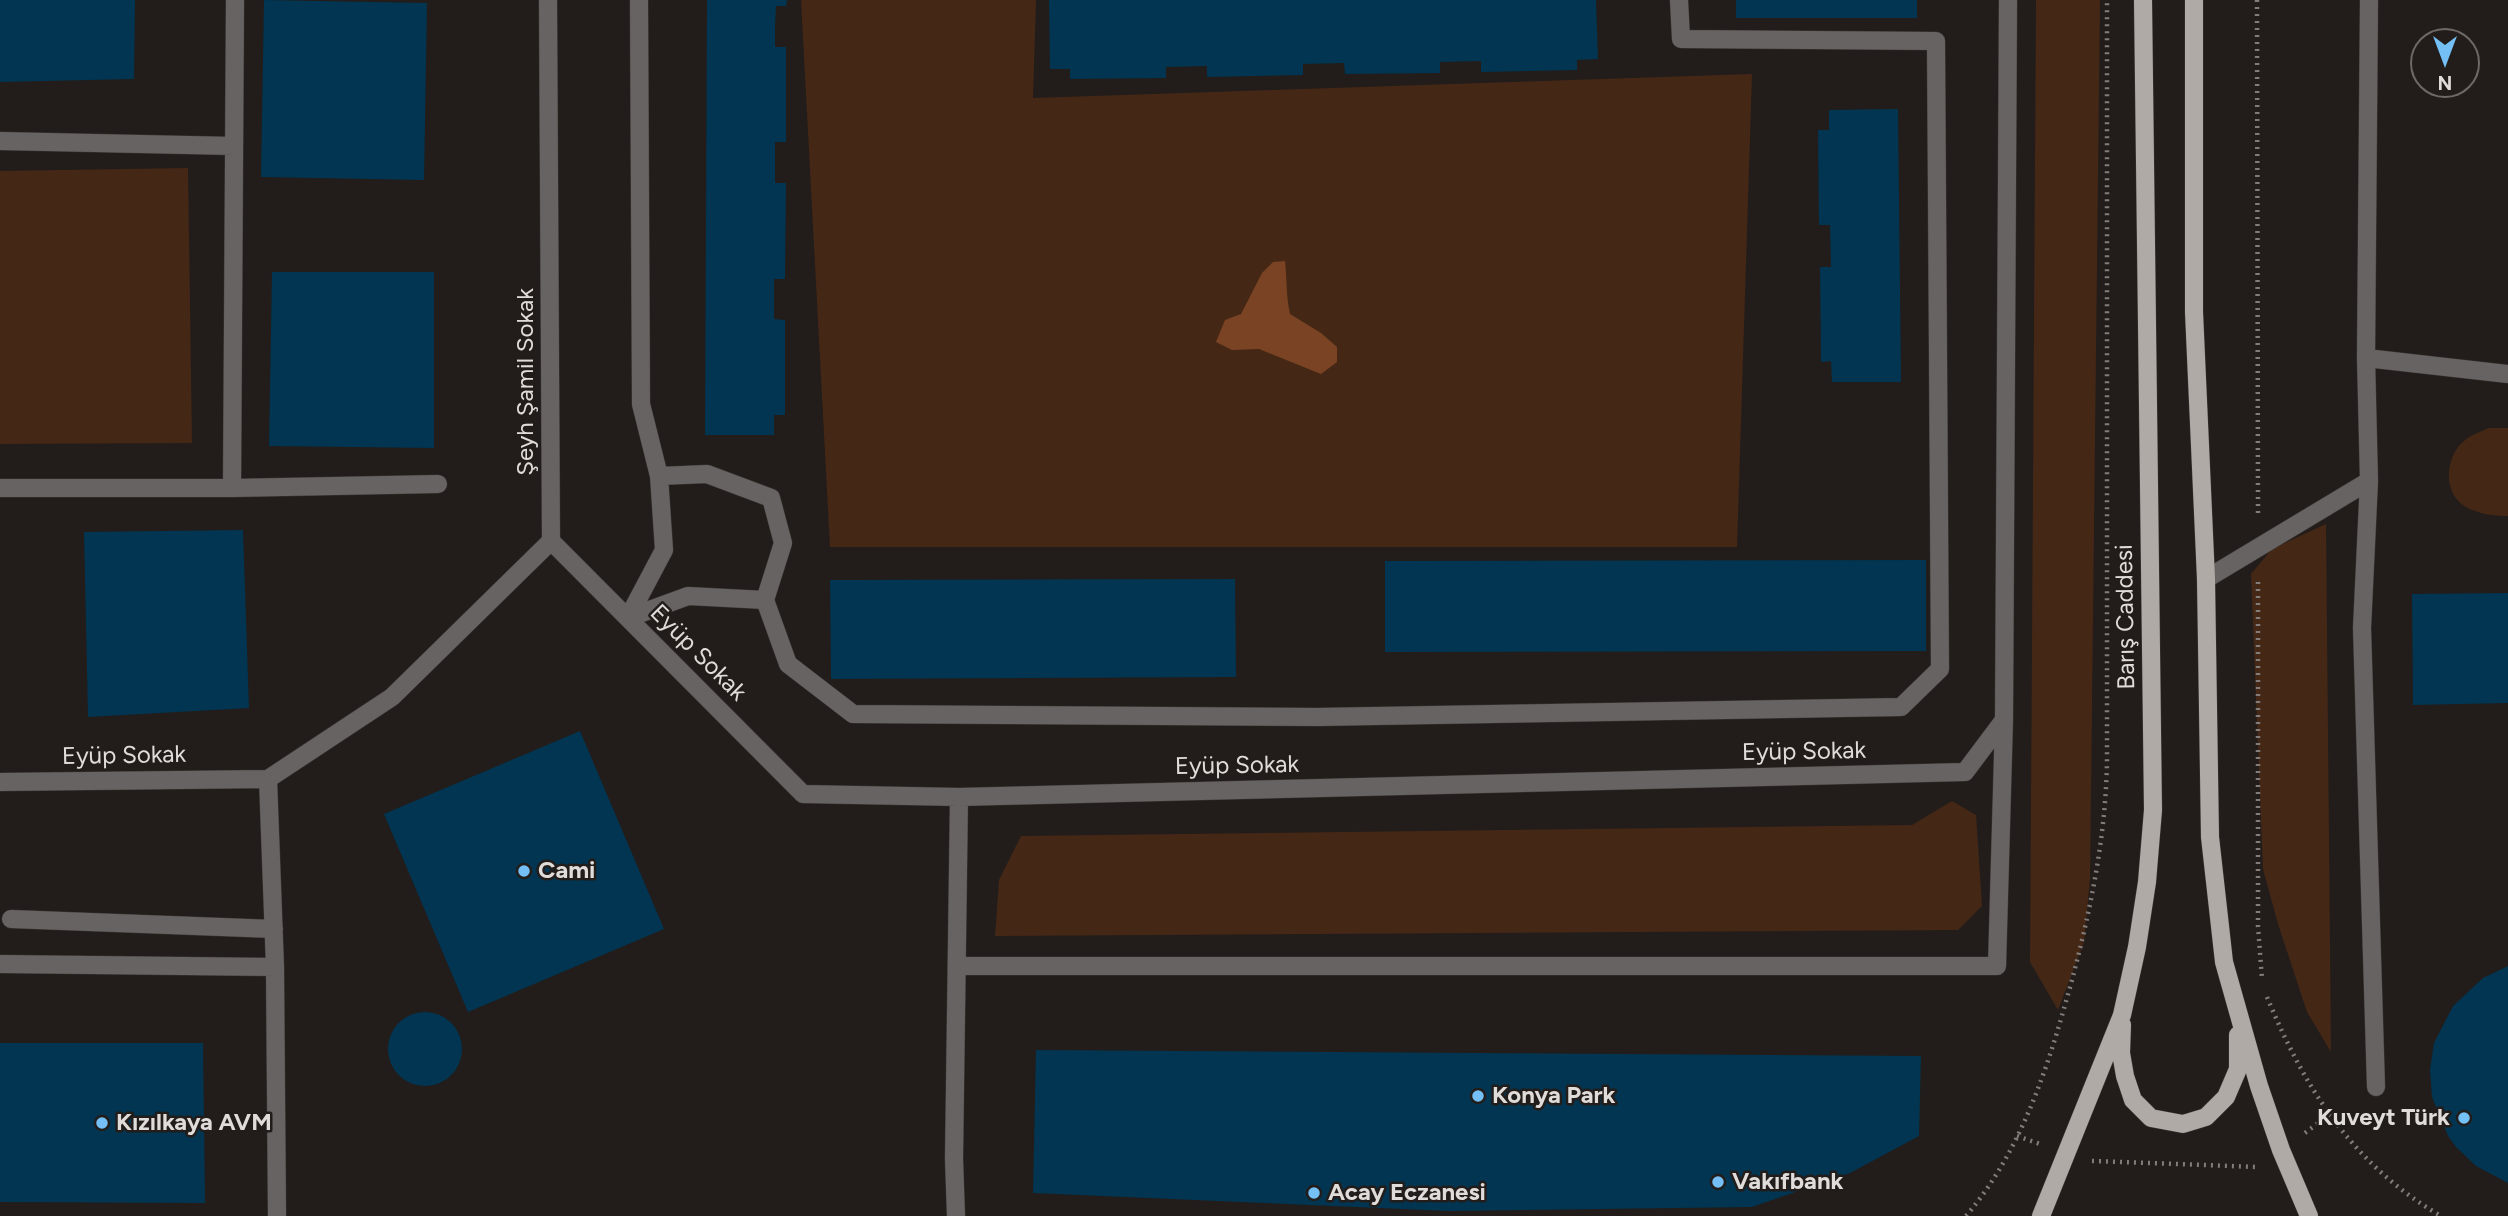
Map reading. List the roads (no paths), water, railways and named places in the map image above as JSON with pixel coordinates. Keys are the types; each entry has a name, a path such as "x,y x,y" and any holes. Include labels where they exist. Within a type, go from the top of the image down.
{"main road":[{"name":"Barış Caddesi","path":"2041,1216 2122,1015 2145,895 2153,810 2143,0"},
{"path":"2194,0 2194,312 2206,579 2210,837 2224,962 2277,1137 2309,1216"},
{"path":"2122,1015 2121,1053 2133,1100 2151,1118 2183,1124 2206,1117 2226,1097 2238,1069 2239,1015"}],"street":[{"path":"232,488 235,0"},
{"name":"Şeyh Şamil Sokak","path":"548,0 551,541"},
{"path":"628,618 664,550 659,476 641,404 639,0"},
{"path":"659,476 707,474 771,498 783,543 765,600 788,664 853,714 1317,717 1901,706 1940,669 1936,41 1681,39 1679,0"},
{"path":"957,966 1997,966 2004,720 2008,0"},
{"path":"2369,0 2366,358 2369,481 2362,628 2376,1087"},
{"path":"0,141 234,146"},
{"path":"2366,358 2508,374"},
{"path":"2206,579 2369,481"},
{"path":"0,488 232,488 438,484"},
{"path":"277,1216 275,967 268,779 392,697 551,541"},
{"name":"Eyüp Sokak","path":"551,541 803,794 959,797 1965,772 2004,720"},
{"path":"628,618 688,596 765,600"},
{"name":"Eyüp Sokak","path":"0,782 268,779"},
{"path":"956,1216 954,1159 959,797"},
{"path":"10,919 274,929"},
{"path":"0,964 275,967"}],"place":[{"name":"Cami","path":"524,871"},
{"name":"Konya Park","path":"1478,1096"},
{"name":"Kuveyt Türk","path":"2464,1118"},
{"name":"Kızılkaya AVM","path":"102,1123"},
{"name":"Vakıfbank","path":"1718,1182"},
{"name":"Acay Eczanesi","path":"1314,1193"}]}
